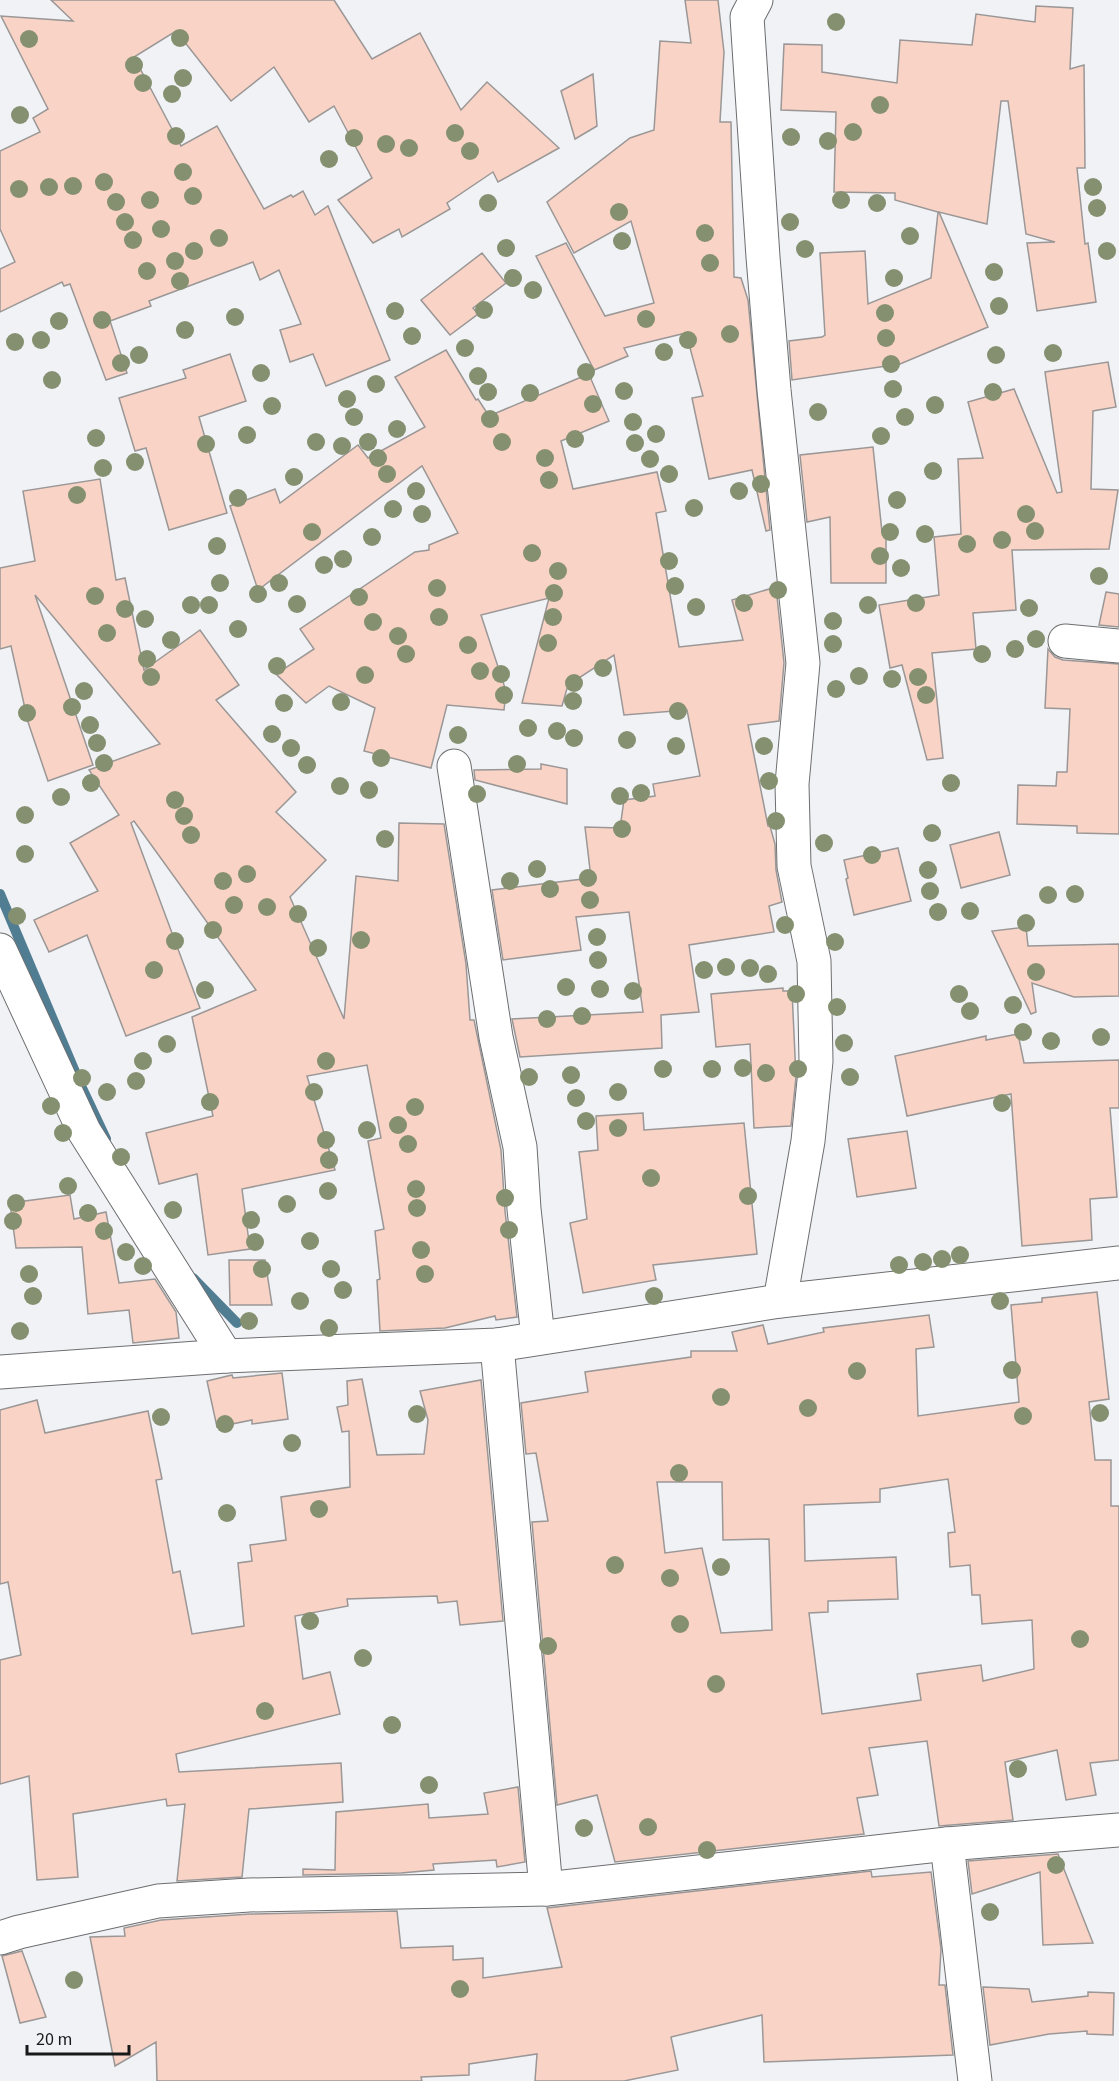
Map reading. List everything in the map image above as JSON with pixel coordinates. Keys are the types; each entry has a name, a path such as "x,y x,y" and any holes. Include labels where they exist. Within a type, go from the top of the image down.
{"street":[{"path":"756,0 747,17 763,257 774,390 803,663 792,784 795,866 814,961 816,1061 808,1141 780,1301"},
{"path":"1065,641 1119,646"},
{"path":"454,766 495,1037 520,1147 524,1209 538,1338"},
{"path":"0,950 84,1131 226,1356"},
{"path":"0,1372 226,1356 497,1345 780,1301 1119,1263"},
{"path":"497,1345 546,1889"},
{"path":"0,1938 158,1901 249,1895 546,1889 947,1845 1119,1830"},
{"path":"947,1845 975,2081"}],"building":[{"path":"51,0 334,0 372,59 420,33 461,110 487,82 559,148 498,182 493,172 447,203 450,209 402,237 399,229 373,243 338,200 372,178 334,106 309,122 274,67 231,101 176,31 134,57 181,146 217,126 264,209 303,191 315,215 328,206 390,360 326,386 313,354 290,362 280,330 301,324 279,270 260,280 253,262 149,301 151,306 110,321 127,373 106,380 70,284 64,286 62,282 0,312 0,269 15,262 0,229 0,151 40,132 33,118 48,109 1,16 73,21"},
{"path":"685,0 718,0 724,52 720,122 731,122 734,277 741,278 748,300 770,530 766,531 752,470 709,479 692,398 703,396 686,333 624,348 628,356 594,370 536,256 566,243 605,316 654,303 631,221 574,253 547,202 630,138 654,130 660,41 691,43"},
{"path":"1036,6 1073,8 1070,69 1084,65 1085,168 1077,168 1085,244 1088,243 1096,302 1037,311 1027,243 1055,242 1026,234 1008,101 1001,101 987,224 939,212 988,327 900,364 792,380 789,341 825,335 820,253 865,251 868,304 931,278 938,212 895,200 895,193 834,192 836,112 781,110 784,44 822,45 822,72 897,83 900,40 972,45 976,14 1035,22"},
{"path":"593,74 597,126 575,139 561,91"},
{"path":"482,253 506,283 473,308 478,314 450,335 421,300"},
{"path":"446,350 476,400 478,399 489,416 579,378 588,372 609,421 561,441 573,489 657,472 666,511 656,513 679,647 743,640 732,600 776,587 784,663 779,721 748,725 768,826 770,826 775,844 776,870 782,902 769,906 774,932 689,945 699,1012 661,1015 662,1048 520,1057 512,1019 643,1012 629,912 576,917 581,950 503,960 492,890 591,878 585,827 620,828 624,800 655,796 653,784 700,776 687,710 624,715 614,655 568,685 562,706 522,703 549,598 481,615 506,691 504,710 447,705 431,768 364,751 375,708 329,686 306,703 276,674 314,649 300,629 415,552 429,550 429,545 458,533 422,466 258,590 230,506 275,489 280,503 358,445 368,458 425,427 395,377"},
{"path":"230,354 246,401 199,417 227,513 169,530 146,448 135,451 119,398 186,378 183,370"},
{"path":"1108,362 1116,407 1093,411 1091,489 1118,490 1109,549 1012,550 1016,610 973,613 976,649 932,653 943,758 927,760 902,665 890,668 879,605 939,595 934,537 961,534 958,459 983,458 968,402 1014,389 1057,493 1062,492 1045,372"},
{"path":"873,447 882,532 886,532 886,583 831,583 830,517 807,522 800,455"},
{"path":"100,479 116,580 125,578 144,670 200,630 239,685 216,700 296,792 276,812 326,860 290,897 344,1019 356,876 398,881 399,823 444,824 466,964 470,1020 474,1020 501,1150 505,1211 517,1317 496,1320 495,1316 445,1328 380,1331 377,1280 380,1279 375,1231 384,1229 368,1141 381,1138 367,1065 307,1076 335,1170 242,1189 250,1249 208,1255 197,1174 159,1184 146,1133 213,1116 192,1017 256,990 134,821 131,823 200,1008 126,1036 87,935 49,952 34,920 98,891 70,843 119,815 89,770 160,744 35,595 93,765 48,781 28,722 11,646 0,649 0,568 35,561 23,491"},
{"path":"1106,592 1119,594 1119,627 1099,625"},
{"path":"1048,649 1055,657 1063,660 1119,664 1119,834 1077,833 1077,826 1017,824 1018,785 1056,786 1057,772 1067,772 1070,709 1045,708"},
{"path":"541,764 567,769 567,804 475,780 474,770 541,769"},
{"path":"999,832 1010,875 961,888 950,845"},
{"path":"898,848 911,901 854,915 844,860"},
{"path":"1026,927 1028,946 1119,944 1119,996 1074,997 1032,983 1036,1012 1031,1014 992,931"},
{"path":"783,988 783,991 792,991 796,1077 791,1126 754,1128 750,1044 716,1047 711,994"},
{"path":"1018,1034 1024,1063 1119,1060 1119,1108 1110,1108 1117,1197 1090,1199 1092,1240 1022,1246 1011,1094 907,1116 895,1056 986,1036 986,1040"},
{"path":"643,1113 644,1130 744,1123 757,1254 653,1265 656,1280 583,1293 570,1223 587,1219 579,1152 598,1150 596,1116"},
{"path":"907,1131 916,1188 857,1197 848,1139"},
{"path":"70,1195 74,1219 106,1212 119,1283 155,1279 176,1312 179,1338 133,1343 129,1310 88,1314 82,1247 16,1248 10,1203"},
{"path":"229,1260 265,1260 272,1305 230,1305"},
{"path":"1097,1292 1109,1399 1089,1402 1095,1460 1111,1460 1111,1506 1119,1506 1119,1760 1090,1763 1096,1795 1066,1800 1057,1750 1005,1762 1013,1820 939,1826 927,1741 869,1748 878,1795 857,1798 864,1834 615,1862 597,1795 557,1805 532,1522 548,1521 536,1453 526,1454 521,1403 588,1392 585,1372 691,1357 691,1351 737,1351 732,1332 763,1325 768,1344 824,1332 823,1328 929,1315 934,1347 916,1349 918,1416 1019,1402 1011,1305 1042,1302 1042,1298","holes":["948,1479 955,1532 948,1533 950,1567 970,1565 972,1595 980,1595 982,1624 1032,1620 1034,1669 983,1681 981,1665 917,1674 921,1700 822,1714 809,1613 828,1612 828,1601 898,1599 896,1557 805,1561 804,1505 880,1502 880,1489","657,1482 722,1482 723,1540 769,1539 772,1630 721,1633 702,1548 665,1553"]},
{"path":"282,1373 288,1419 252,1424 252,1420 217,1427 207,1381 232,1375 233,1378"},
{"path":"362,1379 377,1455 424,1454 428,1420 420,1391 481,1380 503,1621 460,1625 457,1601 438,1603 437,1596 347,1599 348,1606 295,1616 303,1679 330,1672 340,1714 176,1754 179,1772 341,1763 343,1802 249,1809 242,1877 177,1881 185,1804 167,1806 166,1799 73,1814 78,1877 37,1880 29,1776 0,1784 0,1660 21,1655 8,1582 0,1584 0,1410 37,1400 45,1433 148,1411 162,1479 156,1480 173,1573 180,1571 192,1634 244,1626 238,1563 252,1561 250,1545 286,1540 281,1497 350,1487 349,1431 342,1432 337,1407 348,1405 347,1381"},
{"path":"518,1787 525,1862 497,1867 496,1860 433,1864 434,1870 401,1873 303,1875 303,1869 335,1870 336,1812 428,1804 429,1818 488,1814 484,1793"},
{"path":"1058,1854 1093,1943 1043,1945 1040,1872 972,1894 968,1861"},
{"path":"871,1871 872,1877 931,1872 941,1949 939,1985 945,1985 953,2055 764,2062 762,2015 671,2037 678,2070 624,2081 535,2081 537,2054 469,2064 469,2075 421,2077 422,2081 157,2081 156,2042 115,2066 90,1937 125,1936 124,1928 161,1920 250,1914 397,1911 401,1948 453,1946 453,1960 483,1958 483,1978 562,1967 547,1908"},
{"path":"22,1951 46,2017 20,2023 2,1956"},
{"path":"983,1987 1029,1989 1032,2002 1088,1996 1088,1992 1114,1993 1113,2035 1087,2034 1087,2031 1049,2034 990,2045"}],"waterway":[{"path":"0,894 81,1086 106,1139"},
{"path":"193,1278 237,1323"}]}
